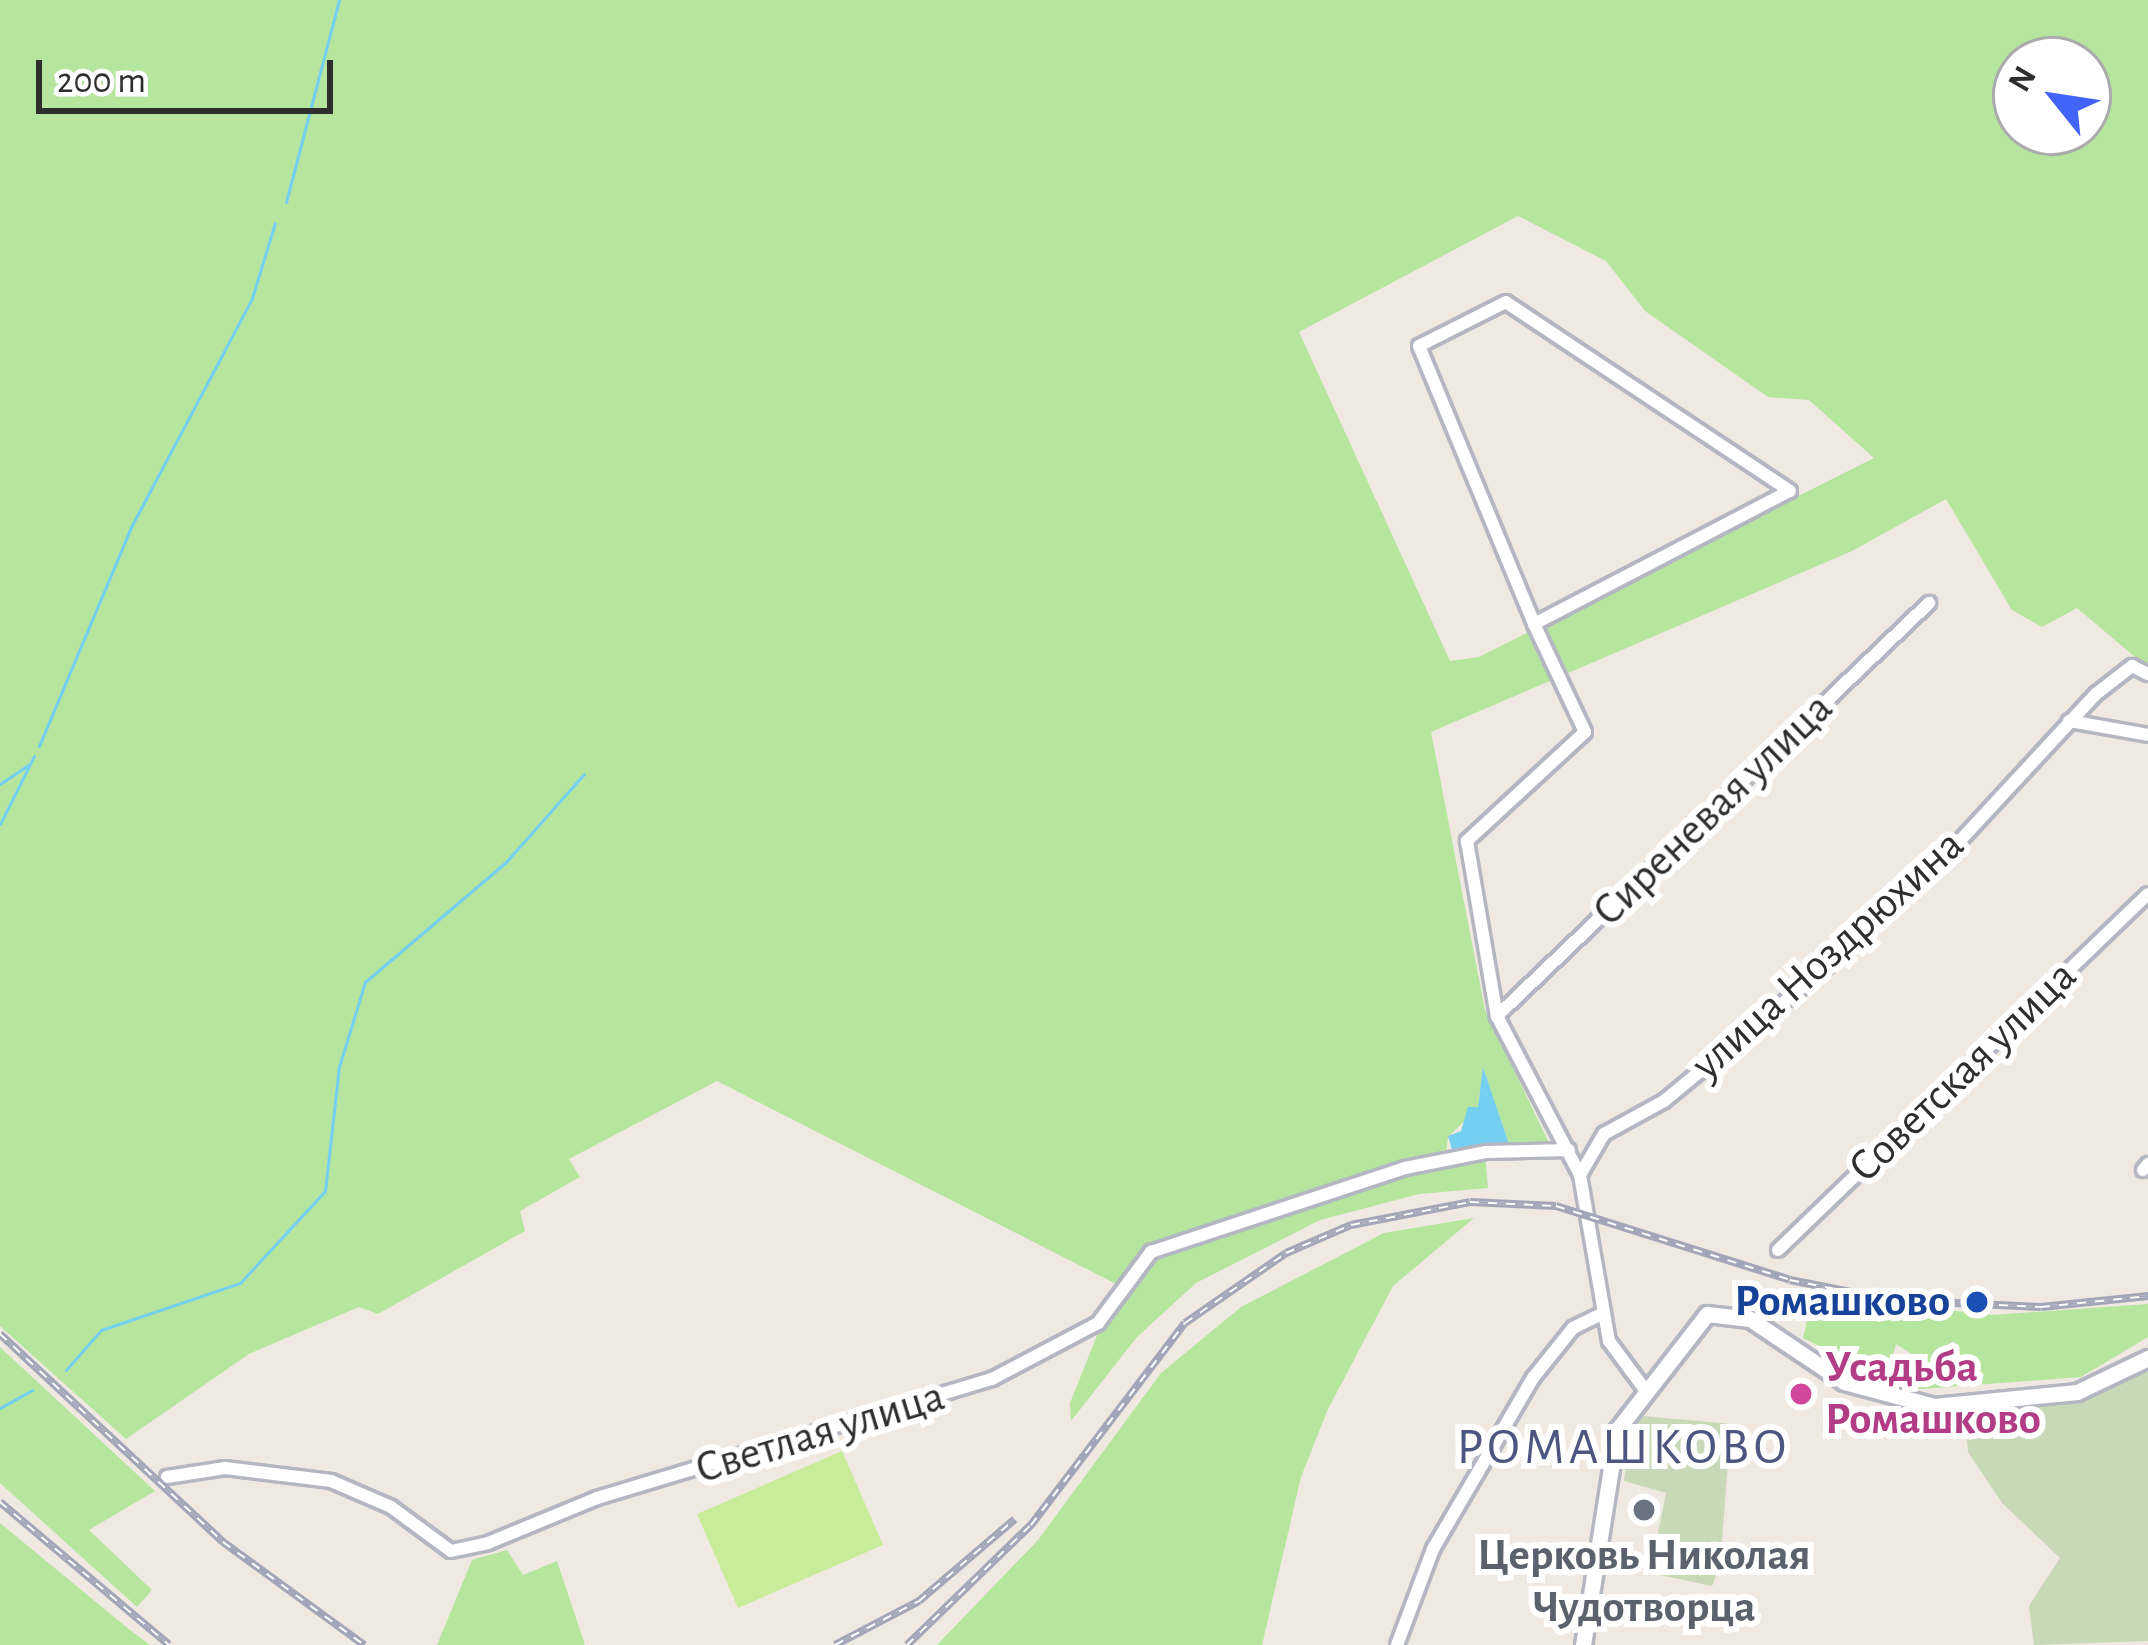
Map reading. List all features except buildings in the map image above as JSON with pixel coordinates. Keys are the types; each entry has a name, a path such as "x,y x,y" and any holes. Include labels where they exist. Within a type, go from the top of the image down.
{"street":[{"path":"1534,624 1790,491 1506,302 1419,346 1534,624 1585,732 1467,841 1497,1016 1580,1175 1602,1314 1613,1352 1643,1388"},
{"name":"Сиреневая улица","path":"1497,1016 1929,603"},
{"name":"улица Ноздрюхина","path":"1580,1175 1604,1134 1664,1101 1829,965 1956,845 2068,721 2132,666 2148,674"},
{"path":"2068,721 2148,735"},
{"name":"Советская улица","path":"1778,1250 2148,894"},
{"name":"Светлая улица","path":"167,1477 225,1468 331,1481 391,1508 451,1551 597,1498 992,1379 1098,1323 1151,1252 1340,1187 1396,1178 1405,1168 1501,1150 1569,1150"},
{"path":"1583,1645 1616,1430 1693,1325 1718,1311 1750,1319 1844,1382 1934,1406 2077,1392 2148,1358"},
{"path":"1397,1645 1433,1550 1533,1378 1573,1328 1602,1314"}],"green space":[{"path":"0,0 2148,0 2148,668 2077,608 2042,627 2012,610 1946,499 1852,551 1431,732 1485,1010 1552,1149 1509,1144 1483,1067 1478,1108 1448,1137 1446,1154 1405,1161 1349,1189 1485,1154 1488,1188 1419,1194 1320,1220 1196,1283 1137,1337 1071,1421 1070,1403 1100,1328 1132,1292 717,1081 569,1159 580,1177 520,1211 525,1231 378,1314 359,1307 249,1354 126,1439 0,1326","holes":["1518,216 1606,261 1645,311 1768,397 1809,400 1874,458 1479,657 1450,661 1299,332"]},
{"path":"1474,1218 1393,1286 1328,1409 1301,1477 1262,1645 937,1645 1038,1540 1161,1373 1241,1307 1384,1233"},
{"path":"1813,1295 1993,1315 2148,1304 2148,1337 2081,1377 1921,1389 1908,1386 1912,1354 1896,1344 1886,1379 1803,1338"},
{"path":"0,1347 155,1491 89,1530 152,1590 137,1607 0,1483"},
{"name":"Ромашково","path":"2148,1368 2148,1641 2034,1645 2029,1606 2060,1558 2002,1503 1968,1452 1965,1417 2100,1393"},
{"path":"1632,1415 1731,1424 1720,1565 1712,1586 1650,1573 1666,1493 1624,1481"},
{"path":"842,1451 883,1545 738,1608 697,1514"},
{"path":"0,1523 130,1630 150,1645 0,1645"},
{"path":"507,1550 523,1575 557,1561 585,1645 437,1645 472,1560"}],"water":[{"path":"1483,1067 1509,1144 1453,1153 1448,1136 1461,1131 1468,1107 1478,1107"}],"waterway":[{"path":"286,202 339,0"},
{"path":"39,746 131,527 252,298 275,223"},
{"path":"0,824 34,756"},
{"path":"0,784 28,765"},
{"path":"66,1370 101,1330 240,1283 325,1191 339,1067 365,982 505,863 584,774"},
{"path":"0,1408 32,1390"}],"railway":[{"path":"907,1645 1031,1525 1185,1323 1286,1253 1351,1225 1470,1202 1556,1206 1790,1280 1891,1300 2041,1307 2148,1296"},
{"path":"0,1334 223,1542 364,1645"},
{"path":"0,1502 169,1645"},
{"path":"835,1645 919,1601 1015,1519"}],"place":[{"name":"Ромашково","path":"1977,1302"},
{"name":"Усадьба Ромашково","path":"1801,1394"},
{"name":"Церковь Николая Чудотворца","path":"1644,1510"}],"district":[{"name":"РОМАШКОВО","path":"1623,1448"}]}
